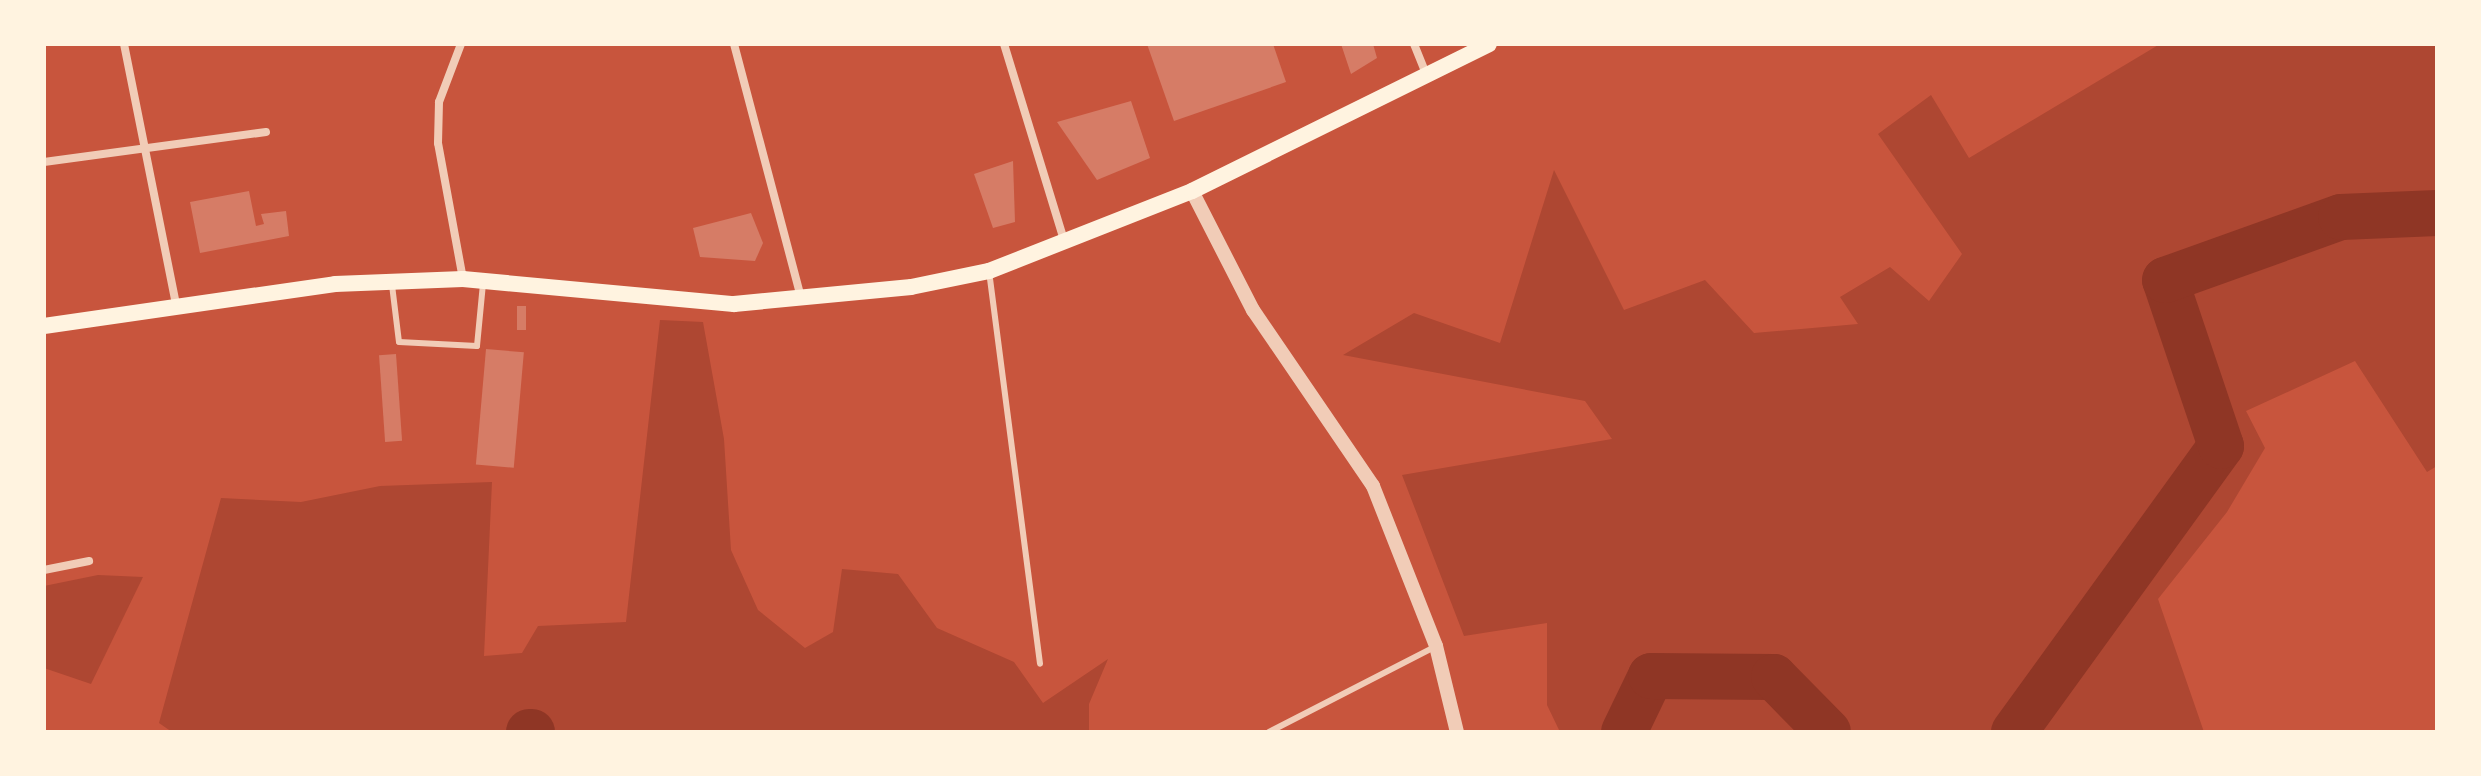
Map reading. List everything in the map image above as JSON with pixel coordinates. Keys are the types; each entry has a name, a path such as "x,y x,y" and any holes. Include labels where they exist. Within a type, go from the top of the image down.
{"main road":[{"path":"44,326 176,304 391,282 463,279 734,304 802,301 989,271 1192,191 1489,44"}],"street":[{"path":"124,44 176,304"},
{"path":"461,44 439,102 438,143 463,279"},
{"path":"734,44 802,301"},
{"path":"1004,44 1064,240"},
{"path":"1414,44 1426,74"},
{"path":"44,162 266,132"},
{"path":"1192,191 1253,310 1373,486 1436,646 1457,732"},
{"path":"44,570 89,561"}],"lane":[{"path":"989,271 1040,664"},
{"path":"391,282 399,342 477,346 483,281"},
{"path":"1269,732 1436,646"}],"shaded area":[{"path":"2160,44 2437,44 2437,466 2427,472 2355,361 2246,411 2265,448 2227,512 2158,599 2204,732 1560,732 1547,705 1547,623 1464,636 1402,475 1612,439 1585,401 1343,355 1414,313 1500,343 1554,170 1624,310 1705,280 1754,333 1858,324 1840,297 1890,267 1929,301 1962,254 1878,134 1931,95 1969,158"},
{"path":"660,320 703,322 724,439 731,550 758,610 805,648 833,632 842,569 898,574 937,628 1014,662 1043,703 1108,659 1089,704 1089,732 172,732 159,723 221,498 301,502 380,486 492,482 484,656 522,653 538,626 626,622"},
{"path":"98,575 143,577 91,684 44,668 44,586"}],"building":[{"path":"1147,44 1273,44 1286,82 1174,121"},
{"path":"1341,44 1373,44 1377,58 1351,74"},
{"path":"1131,101 1150,158 1097,180 1057,122"},
{"path":"1013,161 1015,222 993,228 974,174"},
{"path":"249,191 256,226 264,224 261,214 286,211 289,236 200,253 190,202"},
{"path":"751,213 763,243 755,261 700,257 693,228"},
{"path":"517,306 526,306 526,330 517,330"},
{"path":"486,349 524,352 514,468 476,465"},
{"path":"396,354 402,441 385,442 379,355"}],"waterway":[{"path":"2014,732 2221,446 2165,280 2341,217 2437,213"},
{"path":"1624,732 1651,676 1774,677 1828,732"}]}
